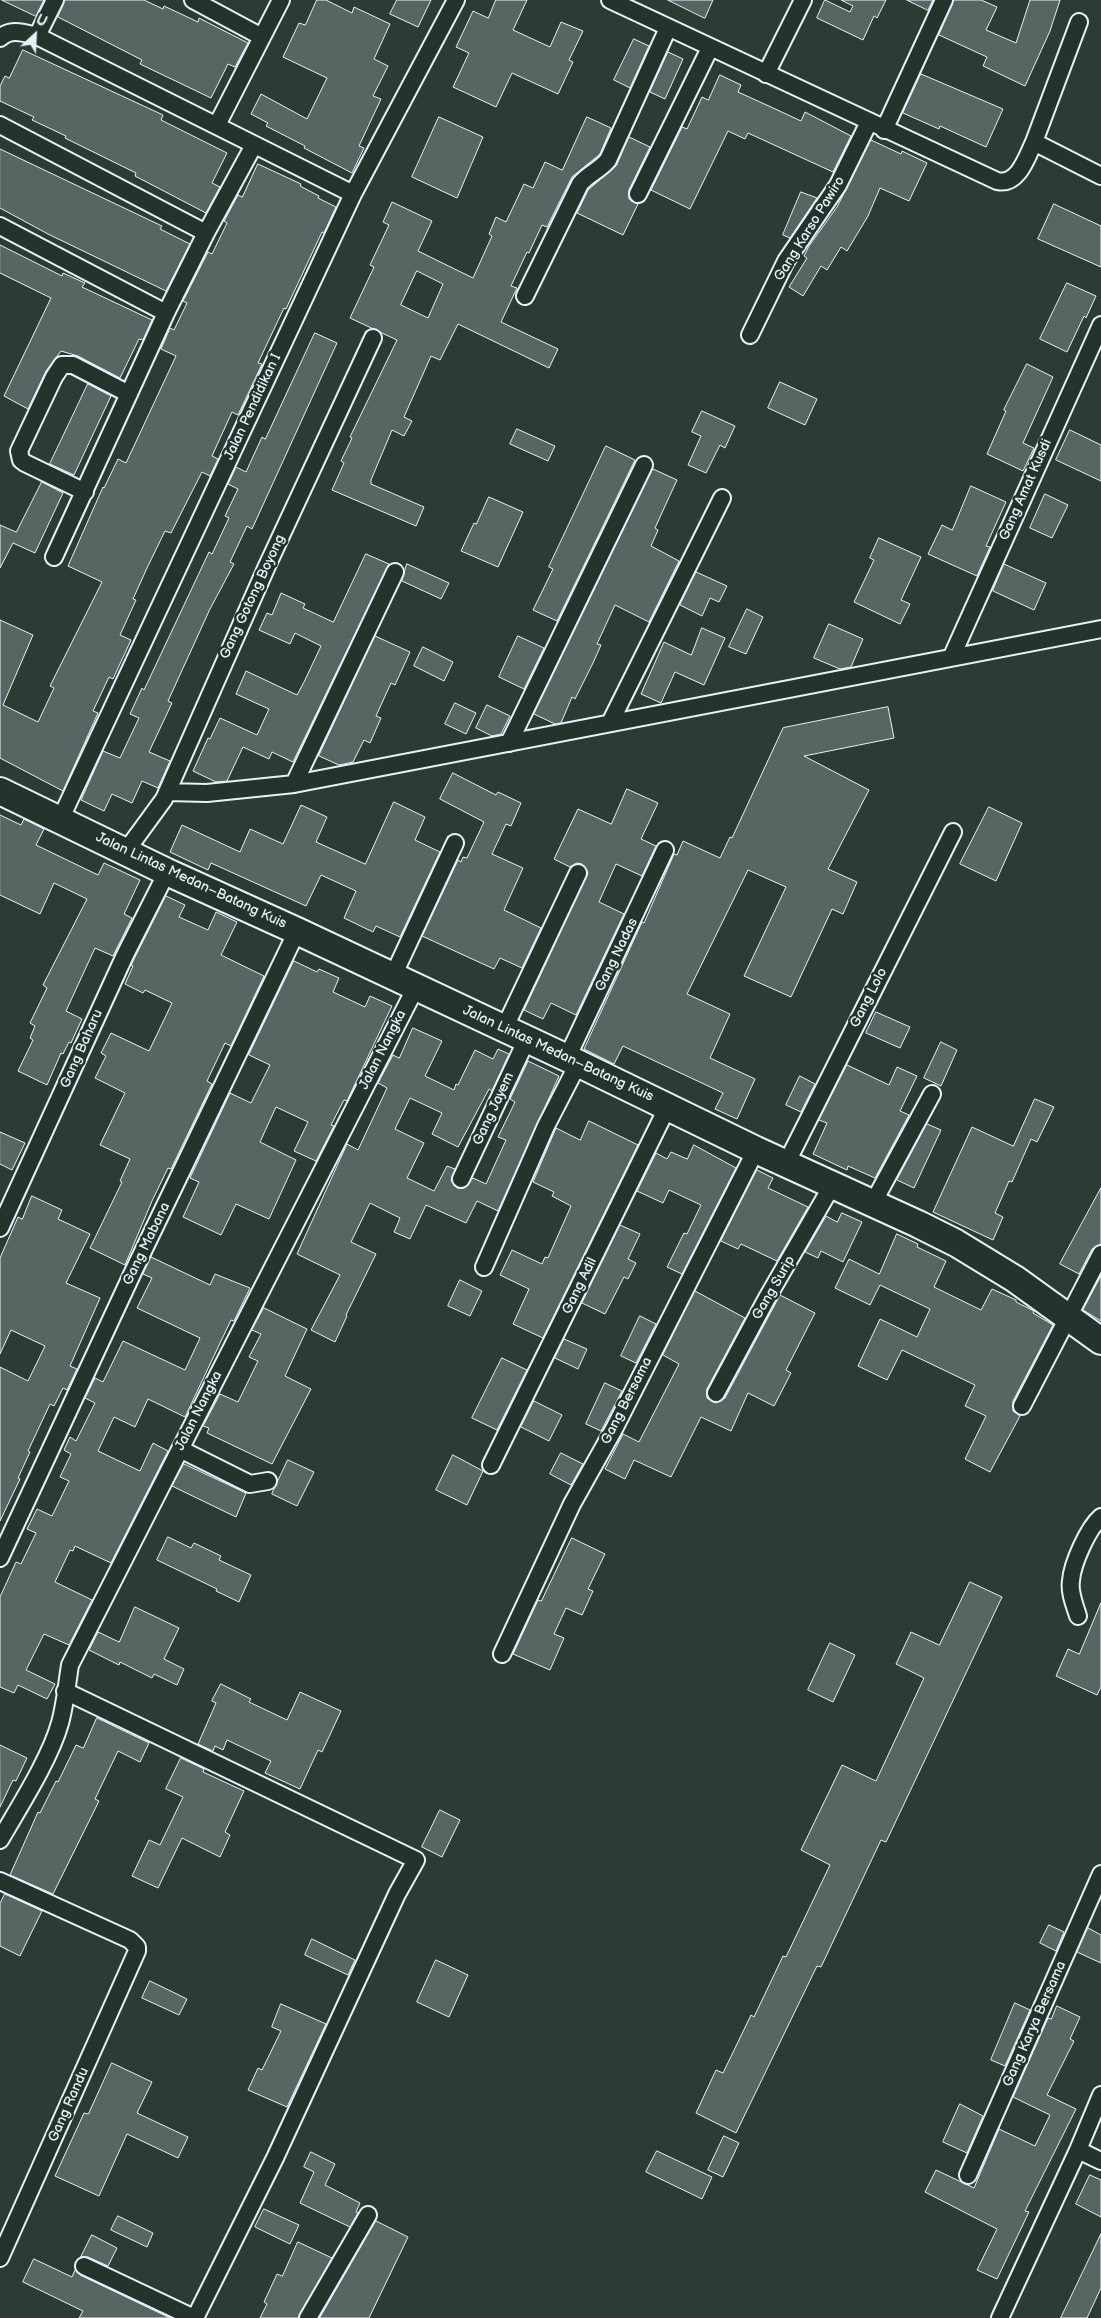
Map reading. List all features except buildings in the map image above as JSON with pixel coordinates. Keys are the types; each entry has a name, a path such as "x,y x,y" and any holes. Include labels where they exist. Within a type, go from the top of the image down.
{"highway":[{"name":"Jalan Lintas Medan–Batang Kuis","path":"0,791 167,872 404,981 668,1106 756,1150 874,1203 956,1243 1015,1278 1101,1341"}],"street":[{"path":"37,36 56,0"},
{"path":"193,0 262,37"},
{"path":"217,125 281,0"},
{"name":"Jalan Pendidikan I","path":"80,829 353,194 456,0"},
{"path":"610,0 884,130 1002,182 1012,179 1017,174 1034,142 1078,22"},
{"path":"766,74 803,0"},
{"path":"884,130 944,0"},
{"path":"525,296 580,184 608,160 668,28"},
{"path":"0,38 5,34 16,31 37,36 353,194"},
{"path":"638,194 710,48"},
{"name":"Gang Karso Pawiro","path":"750,335 786,261 838,185 869,122"},
{"path":"0,125 206,233"},
{"path":"1034,142 1101,176"},
{"path":"54,557 166,314 206,233 254,145"},
{"path":"0,226 166,314"},
{"name":"Gang Amat Kusdi","path":"952,656 1101,325"},
{"name":"Gang Gotong Boyong","path":"126,851 149,821 165,795 266,566 373,338"},
{"path":"85,492 20,460 19,451 54,377 62,365 73,365 129,394"},
{"path":"509,743 644,465"},
{"path":"610,722 722,498"},
{"path":"294,784 395,572"},
{"path":"165,795 294,784 952,656 1101,629"},
{"name":"Gang Lolo","path":"786,1164 953,832"},
{"name":"Jalan Nangka","path":"0,1840 29,1790 55,1737 61,1721 70,1665 180,1449 404,981 455,843"},
{"name":"Gang Nadas","path":"484,1268 665,850"},
{"name":"Gang Baharu","path":"0,1228 125,955 167,872"},
{"name":"Gang Jayem","path":"462,1179 515,1034 578,874"},
{"name":"Gang Mabana","path":"0,1558 134,1270 297,931"},
{"path":"874,1203 932,1094"},
{"name":"Gang Adil","path":"491,1466 668,1106"},
{"name":"Gang Bersama","path":"502,1654 572,1504 614,1429 756,1150"},
{"name":"Gang Surip","path":"716,1393 833,1184"},
{"path":"1022,1406 1067,1316 1101,1254"},
{"path":"180,1449 250,1484 268,1481"},
{"path":"1078,1616 1070,1581 1093,1526 1101,1517"},
{"path":"65,1691 416,1860 397,1894 275,2158 195,2318 84,2266"},
{"name":"Gang Karya Bersama","path":"968,2175 1101,1874"},
{"name":"Gang Randu","path":"0,1882 130,1940 136,1945 137,1952 0,2258"},
{"path":"1000,2318 1078,2150 1101,2095"},
{"path":"1078,2150 1101,2161"},
{"path":"308,2318 368,2215"}]}
